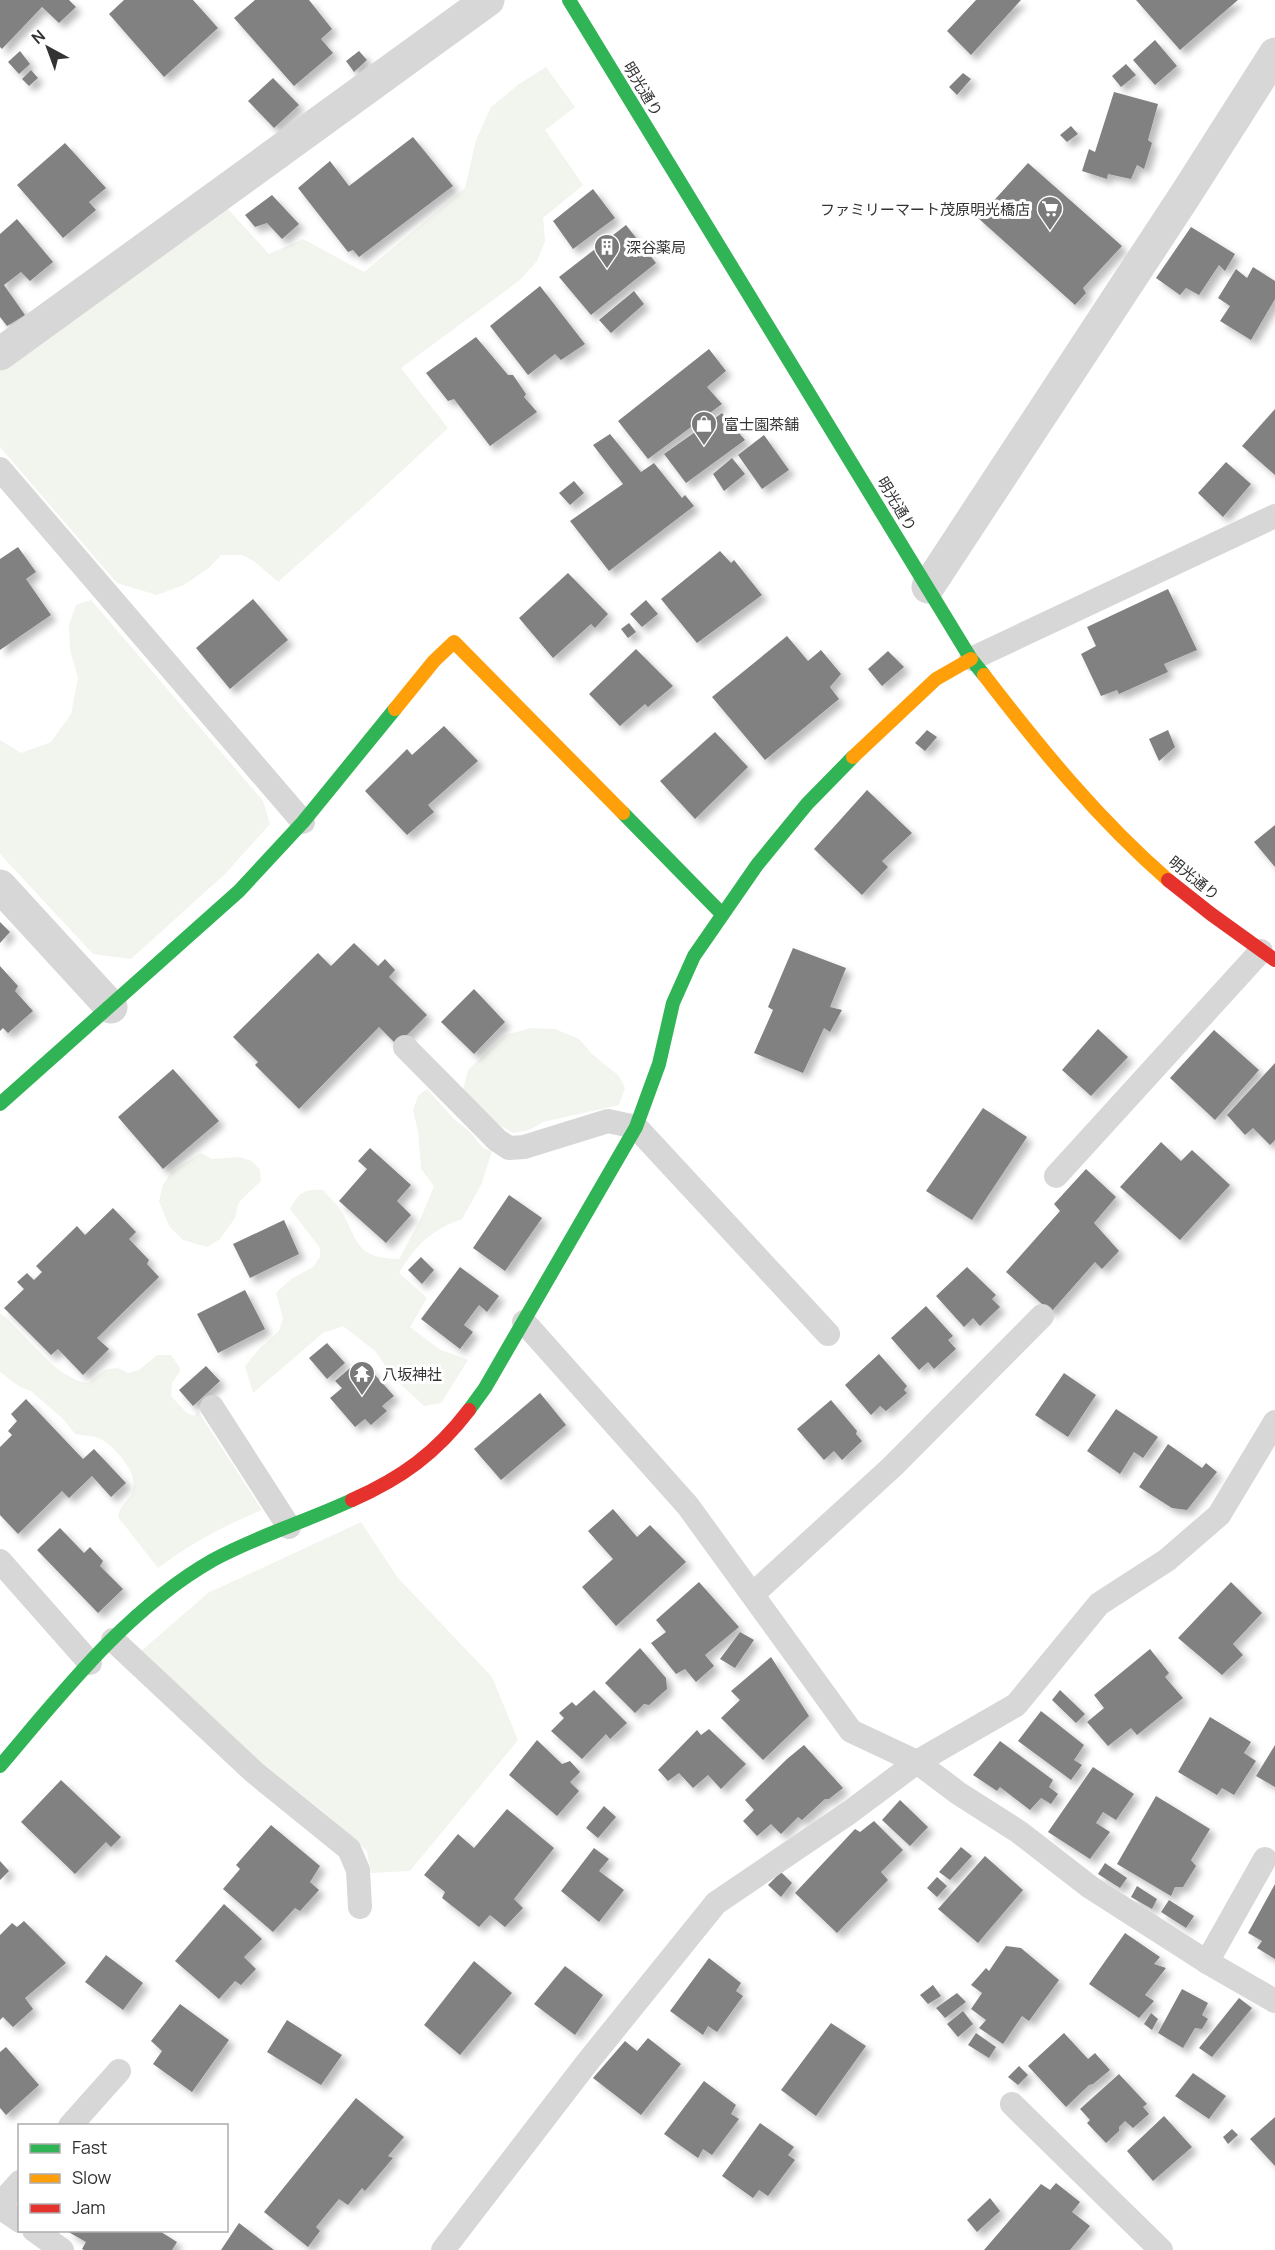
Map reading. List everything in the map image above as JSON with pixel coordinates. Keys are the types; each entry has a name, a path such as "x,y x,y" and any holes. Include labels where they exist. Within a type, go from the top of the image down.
{"street":[{"path":"0,354 488,0"},
{"name":"明光通り","path":"569,0 972,659 1030,735 1112,827 1176,888 1268,955"},
{"path":"928,586 1186,194 1275,54"},
{"path":"0,1104 239,891 303,822 434,662 454,642 722,914"},
{"path":"4,1752 113,1640 176,1584 209,1562 386,1484 417,1464 466,1414 485,1388 636,1127 659,1064 673,1003 694,956 722,914 757,865 807,804 936,679 972,659"},
{"path":"0,886 111,1007"}],"lane":[{"path":"0,469 303,822"},
{"path":"972,659 1275,516"},
{"path":"1056,1176 1268,955"},
{"path":"405,1047 497,1140 509,1148 525,1147 608,1121 636,1127 828,1335"},
{"path":"753,1594 892,1467 1042,1316"},
{"path":"524,1322 688,1506 851,1731 917,1762 1019,1832 1090,1887 1207,1962 1275,2001"},
{"path":"212,1407 289,1527"},
{"path":"443,2250 586,2064 716,1903 849,1812 917,1762 1016,1705 1099,1604 1167,1560 1219,1515 1275,1422"},
{"path":"0,1561 90,1663"},
{"path":"113,1640 255,1772 349,1849 358,1870 360,1907"},
{"path":"1207,1962 1265,1859"},
{"path":"72,2124 119,2071"},
{"path":"1012,2104 1161,2250"},
{"path":"18,2184 0,2205 18,2219"},
{"path":"37,2232 62,2250"}],"shaded area":[{"path":"546,67 575,107 545,130 583,185 543,218 545,241 537,261 520,280 401,368 448,428 278,582 254,561 242,555 221,555 210,567 184,585 157,595 117,583 0,447 0,371 227,208 269,254 303,239 364,272 465,188 476,140 491,107 519,84"},
{"path":"91,600 263,801 270,824 225,874 131,959 93,954 0,854 0,740 21,753 51,742 71,714 78,678 70,650 69,625 76,605"},
{"path":"531,1028 555,1029 579,1039 592,1054 619,1076 625,1088 619,1105 543,1122 529,1130 513,1133 495,1123 463,1090 468,1070 505,1035"},
{"path":"427,1089 483,1148 492,1151 482,1183 462,1219 441,1228 425,1240 399,1273 427,1298 410,1327 439,1349 468,1360 441,1403 424,1406 394,1378 375,1351 343,1326 323,1333 253,1393 245,1366 279,1331 283,1318 276,1293 291,1279 313,1267 320,1257 320,1248 290,1209 300,1195 307,1191 323,1190 342,1212 361,1247 375,1256 399,1259 420,1220 434,1186 421,1169 418,1131 413,1110 418,1096"},
{"path":"201,1153 212,1159 239,1157 252,1161 260,1170 261,1181 239,1202 235,1218 220,1239 207,1247 183,1240 169,1226 159,1201 163,1185 171,1172"},
{"path":"0,1313 53,1365 76,1380 88,1383 105,1370 118,1368 128,1373 139,1370 157,1355 171,1355 180,1368 180,1372 172,1383 171,1396 187,1413 194,1416 198,1411 262,1510 208,1536 158,1568 118,1517 121,1508 130,1496 134,1482 123,1459 104,1441 93,1436 75,1434 64,1420 31,1391 20,1387 0,1372"},
{"path":"361,1522 398,1578 492,1677 518,1740 410,1871 371,1873 367,1851 260,1761 140,1652 208,1593"}],"building":[{"path":"0,0 69,0 76,7 59,23 42,7 2,49 0,47"},
{"path":"124,0 193,0 218,28 164,77 109,14"},
{"path":"255,0 309,0 332,29 321,39 333,53 294,86 234,18"},
{"path":"976,0 1021,0 971,55 947,31"},
{"path":"1136,0 1238,0 1180,50"},
{"path":"1155,40 1177,66 1155,85 1133,60"},
{"path":"20,51 30,64 19,74 8,62"},
{"path":"359,51 367,60 354,72 346,61"},
{"path":"1126,64 1136,75 1121,87 1112,76"},
{"path":"31,70 38,78 29,86 22,79"},
{"path":"963,73 971,79 957,95 949,87"},
{"path":"273,78 299,105 274,128 248,101"},
{"path":"1114,92 1158,104 1148,140 1152,143 1144,169 1137,165 1131,179 1108,174 1107,179 1082,171 1089,149 1095,152"},
{"path":"1071,126 1078,134 1067,142 1060,135"},
{"path":"413,137 453,186 359,257 353,250 348,252 298,188 330,161 349,186"},
{"path":"65,143 106,188 89,202 96,210 63,238 17,185"},
{"name":"ファミリーマート茂原明光橋店","path":"1028,163 1122,246 1083,288 1086,293 1075,305 978,218"},
{"path":"593,189 615,218 573,249 553,221"},
{"path":"272,195 299,224 282,239 267,223 255,227 245,215"},
{"path":"17,219 53,262 30,281 21,272 4,285 25,315 7,326 0,317 0,234"},
{"name":"深谷薬局","path":"626,225 656,263 591,315 559,277"},
{"path":"1191,227 1235,254 1225,271 1219,265 1199,295 1186,288 1180,295 1156,278"},
{"path":"1253,267 1275,281 1275,299 1251,340 1220,321 1230,306 1218,298 1236,269 1247,278"},
{"path":"540,286 585,344 561,360 555,354 528,375 490,326"},
{"path":"634,291 644,304 611,333 599,320"},
{"path":"476,337 508,375 513,375 526,394 524,397 537,412 490,446 454,399 448,401 426,373"},
{"path":"709,349 726,371 707,387 722,404 648,459 618,421"},
{"path":"1275,409 1275,475 1242,446"},
{"name":"富士園茶舗","path":"722,413 745,440 686,483 664,454"},
{"path":"610,434 641,472 654,463 682,498 685,495 694,506 609,571 570,521 623,484 593,445"},
{"path":"764,435 789,470 762,489 738,455"},
{"path":"732,458 745,474 724,491 713,474"},
{"path":"1226,462 1251,484 1223,517 1198,493"},
{"path":"574,481 584,493 570,505 559,493"},
{"path":"18,547 36,572 26,579 51,615 0,650 0,559"},
{"path":"720,551 731,563 734,560 762,595 697,643 661,599"},
{"path":"568,573 608,614 595,628 591,624 553,658 519,618"},
{"path":"1168,589 1197,650 1164,664 1168,672 1119,694 1117,690 1101,696 1081,654 1096,646 1087,627"},
{"path":"253,599 288,640 230,689 196,648"},
{"path":"646,600 658,614 642,627 630,614"},
{"path":"629,623 636,632 628,638 621,629"},
{"path":"787,636 808,661 821,650 841,674 830,687 839,699 765,760 712,697"},
{"path":"636,649 673,686 648,707 645,704 620,726 589,694"},
{"path":"888,651 904,667 882,686 868,669"},
{"path":"444,726 478,761 428,805 434,812 407,835 365,791 407,749 412,755"},
{"path":"927,730 937,737 925,751 915,743"},
{"path":"1168,730 1175,747 1159,761 1149,739"},
{"path":"715,732 748,767 695,819 660,781"},
{"path":"867,790 912,833 882,861 888,867 862,895 814,849"},
{"path":"1275,825 1275,867 1254,842"},
{"path":"0,922 10,932 0,943"},
{"path":"354,943 378,966 385,959 395,970 389,977 427,1015 397,1045 379,1027 299,1109 255,1065 258,1062 233,1037 318,953 331,966"},
{"path":"793,948 846,968 830,1007 842,1010 830,1032 824,1028 803,1073 754,1053 773,1010 768,1007"},
{"path":"0,966 18,986 15,991 33,1011 8,1033 3,1028 0,1031"},
{"path":"474,989 505,1022 474,1054 441,1022"},
{"path":"1098,1029 1128,1057 1091,1096 1062,1070"},
{"path":"1214,1030 1259,1070 1215,1120 1170,1078"},
{"path":"1275,1063 1275,1140 1270,1145 1253,1128 1245,1135 1227,1115"},
{"path":"173,1069 219,1121 163,1169 118,1117"},
{"path":"983,1108 1027,1137 972,1220 926,1191"},
{"path":"1161,1142 1181,1161 1192,1150 1230,1185 1180,1240 1120,1187"},
{"path":"370,1148 411,1185 397,1201 411,1215 386,1243 339,1201 367,1169 358,1161"},
{"path":"1086,1169 1116,1197 1094,1223 1119,1251 1102,1269 1095,1262 1051,1312 1006,1272 1060,1211 1054,1204"},
{"path":"509,1195 542,1218 505,1271 473,1248"},
{"path":"113,1208 136,1232 129,1239 149,1260 147,1264 159,1277 97,1338 109,1349 83,1375 58,1349 51,1355 4,1308 24,1289 17,1282 27,1273 34,1280 42,1272 36,1266 77,1226 85,1235"},
{"path":"284,1220 299,1254 250,1278 233,1244"},
{"path":"421,1257 434,1270 422,1284 408,1270"},
{"path":"460,1267 499,1296 487,1312 479,1305 464,1325 473,1332 460,1349 421,1319"},
{"path":"967,1267 996,1295 992,1299 1000,1307 980,1326 973,1318 964,1327 936,1296"},
{"path":"245,1290 265,1329 218,1353 197,1314"},
{"path":"926,1306 953,1336 948,1340 956,1349 934,1369 928,1362 919,1370 891,1338"},
{"path":"327,1343 345,1363 327,1379 309,1358"},
{"path":"879,1354 907,1386 904,1390 907,1393 886,1411 880,1406 871,1415 845,1385"},
{"path":"206,1366 220,1381 193,1406 179,1390"},
{"name":"八坂神社","path":"367,1366 394,1396 382,1406 387,1411 371,1425 365,1419 355,1427 330,1398 342,1388 335,1381 350,1368 356,1376"},
{"path":"1064,1373 1096,1395 1068,1437 1035,1415"},
{"path":"540,1393 566,1425 501,1480 474,1449"},
{"path":"26,1399 83,1459 94,1449 126,1483 111,1497 92,1476 69,1498 62,1491 18,1534 0,1515 0,1447 12,1435 8,1431 17,1421 11,1414"},
{"path":"831,1400 857,1431 856,1434 862,1441 842,1460 834,1451 824,1460 797,1429"},
{"path":"1116,1409 1158,1437 1143,1458 1134,1452 1120,1474 1087,1451"},
{"path":"1168,1444 1202,1468 1206,1463 1217,1472 1187,1510 1172,1508 1139,1487"},
{"path":"613,1509 637,1537 650,1525 686,1562 616,1626 582,1587 613,1559 588,1531"},
{"path":"60,1528 84,1553 90,1547 103,1561 100,1566 123,1589 98,1613 37,1550"},
{"path":"699,1582 739,1627 705,1655 714,1666 696,1682 685,1669 676,1674 651,1643 666,1632 656,1620"},
{"path":"1231,1582 1262,1613 1233,1644 1243,1655 1222,1675 1178,1638"},
{"path":"740,1632 754,1640 735,1668 720,1659"},
{"path":"640,1648 666,1678 667,1689 649,1705 644,1704 635,1713 605,1683"},
{"path":"1150,1649 1169,1673 1165,1677 1183,1698 1137,1735 1131,1728 1108,1746 1087,1722 1104,1708 1094,1695"},
{"path":"771,1657 809,1716 763,1760 721,1718 740,1700 731,1691"},
{"path":"594,1690 627,1723 610,1739 606,1734 582,1759 551,1731 564,1718 559,1713 572,1702 576,1706"},
{"path":"1060,1690 1085,1714 1076,1723 1052,1700"},
{"path":"1041,1711 1084,1745 1074,1760 1082,1765 1071,1780 1018,1741"},
{"path":"1210,1717 1251,1742 1244,1753 1256,1761 1234,1795 1222,1788 1217,1795 1178,1772"},
{"path":"709,1729 746,1764 721,1789 708,1775 693,1788 679,1773 668,1781 658,1770 697,1730 701,1735"},
{"path":"537,1740 562,1764 570,1761 580,1772 570,1782 579,1791 557,1816 509,1775"},
{"path":"1000,1741 1053,1780 1049,1787 1058,1794 1051,1804 1041,1798 1030,1810 1000,1787 997,1791 973,1775"},
{"path":"804,1745 843,1788 829,1799 825,1799 802,1820 798,1817 781,1834 771,1824 757,1836 743,1821 754,1810 745,1800"},
{"path":"1275,1745 1275,1787 1256,1776"},
{"path":"1093,1767 1134,1794 1116,1820 1103,1812 1096,1823 1110,1832 1090,1859 1048,1832"},
{"path":"61,1780 121,1837 111,1847 106,1842 75,1874 21,1822"},
{"path":"1156,1796 1210,1829 1191,1860 1196,1866 1183,1887 1175,1887 1171,1896 1117,1864"},
{"path":"900,1800 928,1827 910,1846 882,1820"},
{"path":"604,1806 616,1817 598,1838 586,1828"},
{"path":"507,1809 554,1848 514,1899 523,1908 505,1927 490,1915 479,1927 442,1898 445,1892 424,1875 458,1834 474,1848"},
{"path":"874,1821 903,1850 881,1872 888,1880 837,1933 795,1893 855,1829 860,1832"},
{"path":"271,1825 320,1866 310,1882 319,1890 300,1911 295,1908 273,1932 223,1889 240,1869 236,1865"},
{"path":"961,1847 972,1856 950,1880 939,1872"},
{"path":"594,1848 609,1859 599,1871 624,1890 599,1922 561,1891"},
{"path":"985,1856 1023,1890 978,1943 938,1909"},
{"path":"0,1861 9,1871 0,1880"},
{"path":"1105,1863 1127,1878 1120,1888 1098,1874"},
{"path":"781,1872 792,1883 781,1897 768,1885"},
{"path":"937,1877 947,1886 937,1897 927,1888"},
{"path":"1275,1884 1275,1959 1257,1948 1262,1941 1248,1933"},
{"path":"1137,1886 1157,1899 1152,1909 1131,1897"},
{"path":"1169,1900 1194,1916 1186,1928 1161,1912"},
{"path":"224,1904 262,1939 244,1957 256,1969 241,1985 235,1981 219,1999 175,1961"},
{"path":"24,1921 66,1963 25,1998 33,2009 13,2027 3,2017 0,2020 0,1935 12,1923 17,1927"},
{"path":"1125,1933 1160,1957 1154,1964 1166,1968 1145,1995 1154,2001 1139,2018 1089,1984"},
{"path":"1006,1946 1021,1948 1059,1980 1029,2021 1022,2016 1003,2044 979,2028 986,2020 971,2009 982,1993 971,1985 986,1968 989,1971"},
{"path":"106,1955 143,1983 123,2010 85,1982"},
{"path":"709,1958 741,1983 736,1991 743,1996 717,2032 708,2026 703,2035 670,2011"},
{"path":"474,1961 512,1993 460,2055 424,2025"},
{"path":"565,1966 603,1995 575,2035 534,2004"},
{"path":"933,1985 941,1996 928,2004 920,1995"},
{"path":"1182,1989 1208,2003 1202,2015 1208,2019 1202,2029 1195,2028 1183,2048 1158,2033"},
{"path":"957,1993 966,2002 945,2018 936,2008"},
{"path":"1239,1998 1252,2008 1212,2057 1199,2048"},
{"path":"180,2004 229,2040 192,2092 153,2064 162,2051 151,2041"},
{"path":"963,2011 973,2024 958,2037 947,2024"},
{"path":"1151,2013 1158,2019 1152,2030 1144,2024"},
{"path":"287,2020 342,2055 321,2085 267,2052"},
{"path":"831,2023 866,2046 816,2116 781,2090"},
{"path":"976,2033 996,2047 989,2058 968,2045"},
{"path":"1064,2033 1088,2059 1095,2053 1110,2070 1089,2085 1066,2107 1028,2066"},
{"path":"648,2038 681,2064 641,2115 593,2078 625,2041 637,2051"},
{"path":"6,2047 39,2085 6,2115 0,2108 0,2052"},
{"path":"1019,2066 1028,2075 1018,2085 1008,2077"},
{"path":"1193,2073 1226,2096 1209,2119 1175,2096"},
{"path":"1119,2074 1147,2104 1143,2107 1149,2114 1133,2128 1125,2121 1119,2127 1119,2131 1106,2143 1087,2123 1090,2120 1080,2109"},
{"path":"704,2081 736,2105 731,2114 739,2119 712,2155 703,2149 698,2158 664,2134"},
{"path":"356,2098 404,2137 388,2156 393,2158 365,2191 362,2188 348,2205 339,2199 316,2227 320,2231 308,2247 264,2212"},
{"path":"1164,2116 1192,2147 1153,2181 1127,2151"},
{"path":"1275,2117 1275,2166 1250,2139"},
{"path":"760,2123 794,2147 788,2155 795,2160 768,2196 759,2190 753,2198 722,2176"},
{"path":"1232,2129 1238,2135 1228,2144 1223,2137"},
{"path":"1056,2183 1080,2202 1072,2212 1090,2226 1070,2250 984,2250 1041,2184 1050,2190"},
{"path":"990,2198 1000,2211 977,2232 967,2220"},
{"path":"239,2223 274,2250 221,2250"},
{"path":"68,2232 161,2232 177,2242 172,2250 84,2250 82,2249 86,2242"}],"traffic: fast":[{"path":"569,0 971,659 984,675"},
{"path":"0,1104 239,891 303,822 395,709"},
{"path":"469,1410 485,1388 636,1127 659,1064 673,1003 694,956 757,865 807,804 853,757"},
{"path":"623,813 722,914"},
{"path":"0,1766 72,1681 124,1627 152,1602 182,1580 230,1551 352,1500"}],"traffic: slow":[{"path":"395,709 434,661 454,642 623,813"},
{"path":"853,757 936,679 971,659"},
{"path":"984,675 1094,808 1168,880"}],"traffic: jam":[{"path":"1168,880 1275,960"},
{"path":"352,1500 387,1483 417,1463 444,1439 469,1410"}],"place":[{"name":"ファミリーマート茂原明光橋店","path":"1050,232"},
{"name":"深谷薬局","path":"607,270"},
{"name":"富士園茶舗","path":"704,447"},
{"name":"八坂神社","path":"362,1397"}]}
